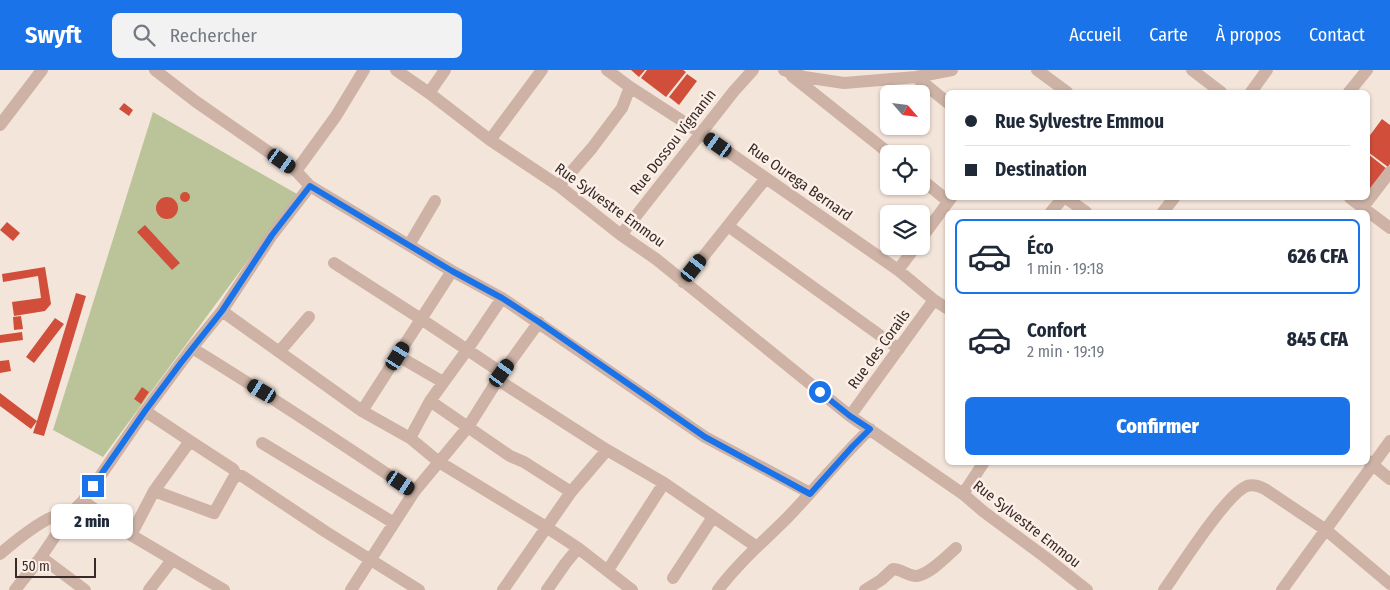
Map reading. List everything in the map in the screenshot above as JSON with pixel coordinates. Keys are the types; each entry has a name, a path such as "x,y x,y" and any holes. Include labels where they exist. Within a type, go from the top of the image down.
{"street":[{"path":"0,125 42,70"},
{"path":"155,70 195,101 296,171 310,186 452,271 502,298 705,437 810,494"},
{"path":"296,171 336,116 364,70"},
{"name":"Rue Sylvestre Emmou","path":"396,70 656,259 850,416 963,494 1088,590"},
{"path":"429,93 444,70"},
{"path":"490,140 542,70"},
{"name":"Rue Ourega Bernard","path":"607,70 898,270 945,307"},
{"name":"Rue Dossou Vignanin","path":"621,235 752,70"},
{"path":"786,71 820,80 844,83 916,77 952,70"},
{"path":"1037,70 1064,90"},
{"path":"1192,70 1218,90"},
{"path":"1252,90 1267,70"},
{"path":"1351,90 1367,70"},
{"path":"786,71 880,146"},
{"path":"916,77 945,100"},
{"path":"558,186 592,148 622,108 630,87"},
{"path":"1370,198 1390,172"},
{"path":"683,282 766,178"},
{"path":"930,185 945,196"},
{"path":"15,590 41,557 70,514 83,501 145,411 222,311 272,235 310,186"},
{"path":"930,227 949,200"},
{"path":"1053,210 1062,200"},
{"path":"1067,200 1083,210"},
{"path":"1165,210 1172,200"},
{"path":"1353,200 1367,210"},
{"path":"1363,207 1368,200"},
{"path":"409,245 435,201"},
{"path":"1370,212 1390,228"},
{"path":"728,226 899,349"},
{"path":"898,270 909,255"},
{"path":"334,263 467,350 500,376 607,450 664,483 757,547"},
{"path":"362,411 452,271"},
{"path":"410,438 430,401 502,298"},
{"name":"Rue des Corails","path":"850,416 934,300"},
{"path":"222,311 362,411 410,438 439,462 578,548 632,590"},
{"path":"279,352 309,317"},
{"path":"351,590 414,492 468,427 500,376 539,322"},
{"path":"192,348 262,391 414,492"},
{"path":"398,356 443,382"},
{"path":"430,401 510,456 524,462 571,492"},
{"path":"145,411 233,469 237,476"},
{"path":"718,590 729,575 786,519 870,429"},
{"path":"131,535 154,491 190,441"},
{"path":"1390,441 1370,463 1390,479"},
{"path":"262,443 394,523"},
{"path":"503,590 571,492 607,450"},
{"path":"963,494 982,465"},
{"path":"1282,590 1326,530 1369,465"},
{"path":"154,491 214,513 233,479 237,476 242,476 326,532 419,590"},
{"path":"608,570 664,483"},
{"path":"1164,590 1236,493 1247,486 1256,485 1265,489 1326,530 1390,584"},
{"path":"83,501 131,535 224,590"},
{"path":"0,554 11,544 46,520 59,515 70,514"},
{"path":"673,578 713,517"},
{"path":"547,590 578,548"},
{"path":"865,590 893,569 916,576 924,573 938,564 956,548"},
{"path":"41,557 85,590"},
{"path":"150,590 172,560"}],"green space":[{"path":"153,112 297,194 103,457 53,430"}],"building":[{"path":"631,70 645,70 639,77"},
{"path":"647,70 683,70 686,72 666,97 641,78"},
{"path":"687,74 697,81 679,105 669,97"},
{"path":"124,103 133,110 129,116 119,109"},
{"path":"1382,119 1390,125 1390,164 1388,167 1370,154 1370,135"},
{"path":"1370,156 1387,169 1370,192"},
{"path":"185,192 190,197 185,202 180,197"},
{"path":"167,197 177,204 178,208 171,218 167,219 157,212 156,208 163,198"},
{"path":"7,222 20,233 13,241 0,230"},
{"path":"145,225 180,263 172,270 137,232"},
{"path":"45,267 51,304 45,311 14,316 12,302 41,298 38,276 3,282 2,274"},
{"path":"76,293 86,296 44,436 33,433"},
{"path":"21,316 23,329 14,330 13,317"},
{"path":"55,318 64,324 34,363 26,357"},
{"path":"22,332 23,340 0,343 0,335"},
{"path":"9,360 11,371 0,373 0,361"},
{"path":"142,387 149,392 141,404 134,399"},
{"path":"0,393 37,421 31,429 0,406"}],"route":[{"path":"93,486 145,411 222,311 272,235 310,186 452,271 502,298 705,437 810,494 870,429 820,392"}]}
